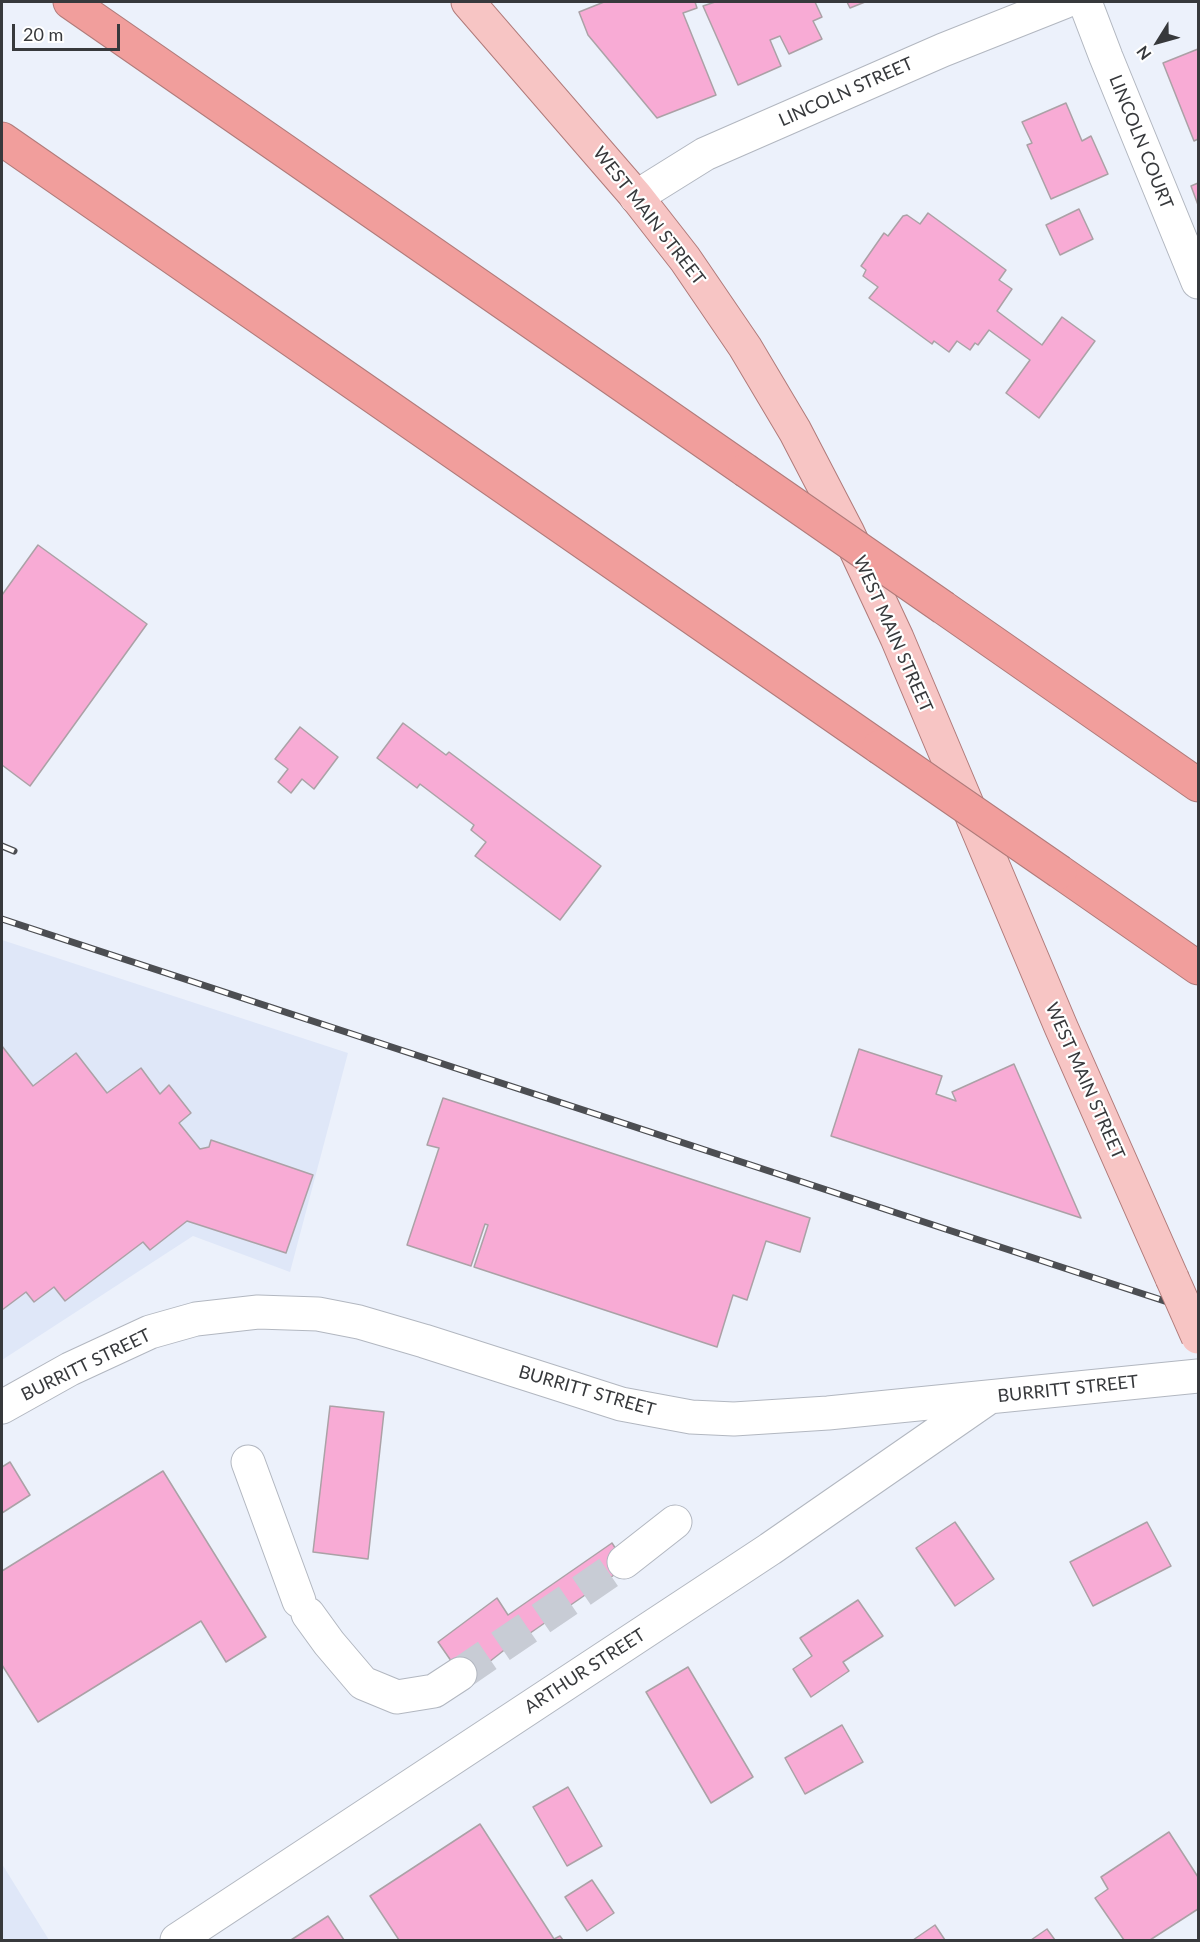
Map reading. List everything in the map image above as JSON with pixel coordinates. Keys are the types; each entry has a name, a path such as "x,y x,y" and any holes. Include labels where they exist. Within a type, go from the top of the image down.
{"highway":[{"path":"69,2 1198,784"},
{"path":"2,139 1198,968"}],"main road":[{"name":"WEST MAIN STREET","path":"468,2 636,197 696,274 745,347 791,423 847,531 897,638 1061,1027 1198,1337"}],"street":[{"name":"LINCOLN STREET","path":"636,197 705,154 943,50 1064,2"},
{"name":"LINCOLN COURT","path":"1085,2 1198,282"},
{"name":"BURRITT STREET","path":"2,1407 77,1365 150,1332 202,1318 258,1312 318,1314 359,1322 621,1404 691,1417 734,1419 791,1416 1198,1376"},
{"name":"ARTHUR STREET","path":"177,1941 770,1549 990,1397"},
{"path":"248,1462 303,1608 363,1683 397,1697 434,1691 460,1674"},
{"path":"624,1562 675,1522"}],"shaded area":[{"path":"2,940 348,1053 290,1272 193,1236 2,1360"},
{"path":"2,1864 49,1940 2,1940"}],"building":[{"path":"604,2 695,2 697,8 683,13 716,95 657,118 588,35 579,12"},
{"path":"715,2 815,2 822,17 813,21 822,39 789,54 780,36 770,40 781,66 738,85 703,6"},
{"path":"847,2 865,2 850,8"},
{"path":"1198,49 1198,139 1194,141 1163,63"},
{"path":"1066,103 1082,141 1091,136 1108,174 1051,199 1027,145 1032,143 1022,122"},
{"path":"1198,183 1198,205 1191,186"},
{"path":"1079,209 1093,239 1060,255 1046,225"},
{"path":"928,213 1006,270 999,280 1012,289 997,311 1042,345 1062,317 1095,341 1039,418 1006,393 1030,360 989,330 978,345 975,343 970,350 957,341 949,352 934,341 932,344 869,298 878,287 863,276 866,270 861,266 884,233 888,236 903,216 907,215 920,224"},
{"path":"38,545 147,624 30,786 2,765 2,595"},
{"path":"403,723 446,755 449,752 601,866 560,920 475,856 486,842 471,830 474,825 420,784 417,788 377,758"},
{"path":"300,727 338,757 314,789 302,779 291,793 278,782 288,769 275,759"},
{"path":"2,1046 33,1086 76,1053 107,1093 141,1068 160,1094 169,1085 191,1113 179,1123 200,1149 209,1147 211,1140 313,1175 286,1253 187,1221 150,1250 143,1242 65,1301 54,1287 34,1302 26,1292 2,1310"},
{"path":"859,1049 942,1076 936,1094 956,1101 952,1092 1014,1064 1081,1218 831,1136"},
{"path":"443,1098 810,1218 800,1252 766,1241 747,1300 733,1295 717,1347 474,1267 488,1225 485,1224 471,1266 407,1245 439,1148 427,1145"},
{"path":"330,1406 384,1412 368,1559 313,1552"},
{"path":"10,1462 30,1495 2,1513 2,1467"},
{"path":"163,1471 266,1637 226,1662 201,1621 38,1722 2,1665 2,1571"},
{"path":"955,1522 994,1579 955,1606 916,1548"},
{"path":"1147,1522 1171,1566 1093,1606 1070,1562"},
{"path":"612,1543 627,1566 523,1638 522,1636 465,1681 438,1642 497,1598 508,1615"},
{"path":"858,1600 883,1636 843,1662 849,1671 811,1697 793,1669 812,1656 800,1638"},
{"path":"688,1667 753,1777 711,1803 646,1692"},
{"path":"842,1725 863,1762 805,1794 785,1758"},
{"path":"568,1787 602,1846 567,1866 533,1807"},
{"path":"480,1824 554,1939 560,1936 563,1940 399,1940 370,1896"},
{"path":"1169,1832 1198,1877 1198,1909 1150,1940 1124,1940 1095,1898 1108,1889 1101,1877"},
{"path":"592,1880 614,1913 587,1931 565,1897"},
{"path":"328,1916 344,1940 291,1940"},
{"path":"935,1925 945,1940 913,1940"},
{"path":"1047,1929 1055,1940 1031,1940"}],"tunnel":[{"path":"460,1674 624,1562"}],"railway":[{"path":"2,846 14,851"},
{"path":"2,919 1198,1312"}]}
